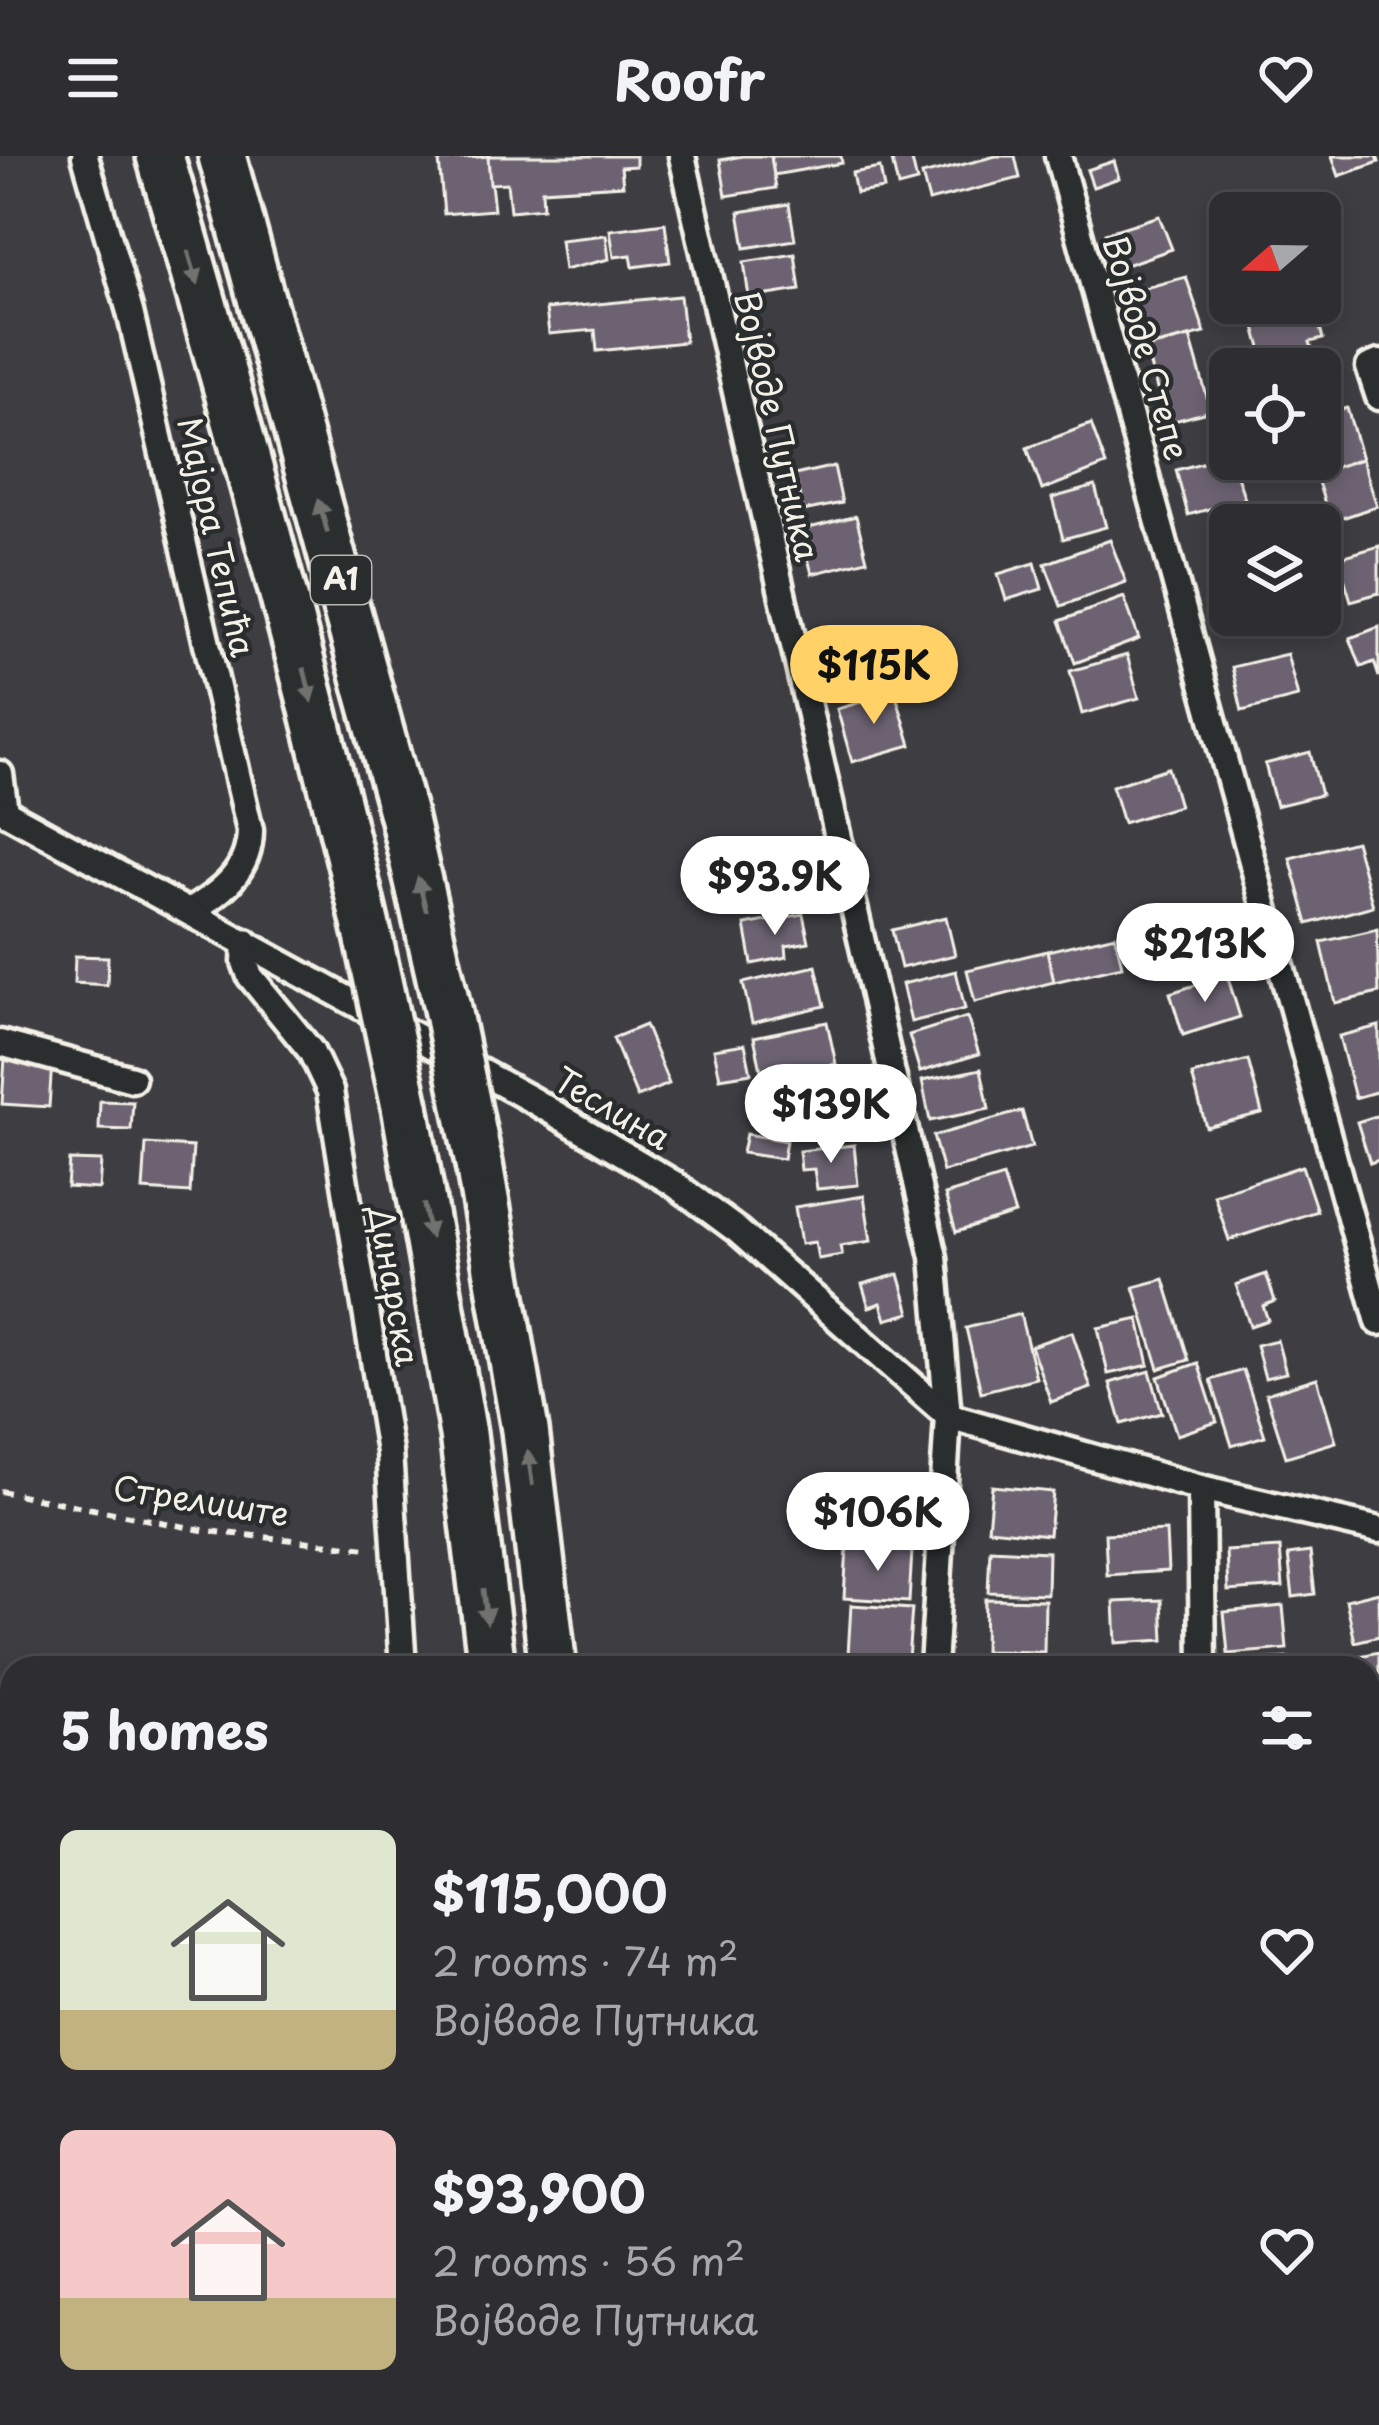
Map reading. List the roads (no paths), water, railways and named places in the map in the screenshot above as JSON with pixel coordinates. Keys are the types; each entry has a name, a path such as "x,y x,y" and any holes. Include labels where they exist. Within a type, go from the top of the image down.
{"highway":[{"name":"A1","path":"160,156 264,519 370,944 405,1106 463,1434 491,1656"},
{"name":"A1","path":"222,156 403,815 447,1008 525,1430 553,1656"}],"street":[{"name":"Мајора Тепића","path":"85,156 130,312 250,830 244,865 189,912"},
{"name":"Војводе Путника","path":"682,156 934,1257 949,1417 934,1656"},
{"name":"Војводе Степе","path":"1058,156 1379,1322"},
{"path":"1374,365 1379,397"},
{"path":"0,775 2,810"},
{"name":"Теслина","path":"2,810 532,1100 673,1183 738,1231 949,1417 1201,1488 1379,1530"},
{"name":"Динарска","path":"246,942 250,976 311,1051 330,1091 389,1452 402,1656"},
{"path":"0,1043 132,1078"},
{"path":"1201,1488 1203,1656"}]}
